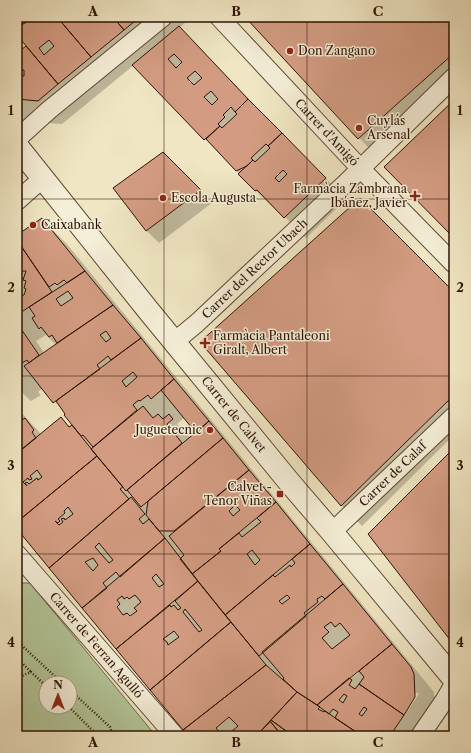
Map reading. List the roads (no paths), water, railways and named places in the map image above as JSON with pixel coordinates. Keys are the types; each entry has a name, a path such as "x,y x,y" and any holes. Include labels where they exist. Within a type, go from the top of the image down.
{"street":[{"path":"17,139 49,110 164,17"},
{"name":"Carrer d'Amigó","path":"219,17 360,168 454,264"},
{"name":"Carrer del Rector Ubach","path":"174,342 209,312 343,187 360,168 454,76"},
{"name":"Carrer de Calvet","path":"17,146 63,205 293,488 332,532 454,679"},
{"path":"17,201 43,178"},
{"name":"Carrer de Calaf","path":"332,532 454,416"},
{"name":"Carrer de Ferran Agulló","path":"17,554 176,736"},
{"path":"420,736 454,684"}],"place":[{"name":"Don Zangano","path":"290,51"},
{"name":"Cuylás Arsenal","path":"359,128"},
{"name":"Farmàcia Zambrana Ibáñez, Javier","path":"415,196"},
{"name":"Escola Augusta","path":"163,198"},
{"name":"Caixabank","path":"33,225"},
{"name":"Farmàcia Pantaleoni Giralt, Albert","path":"205,343"},
{"name":"Juguetecnic","path":"210,430"},
{"name":"Calvet - Tenor Viñas","path":"280,494"}]}
